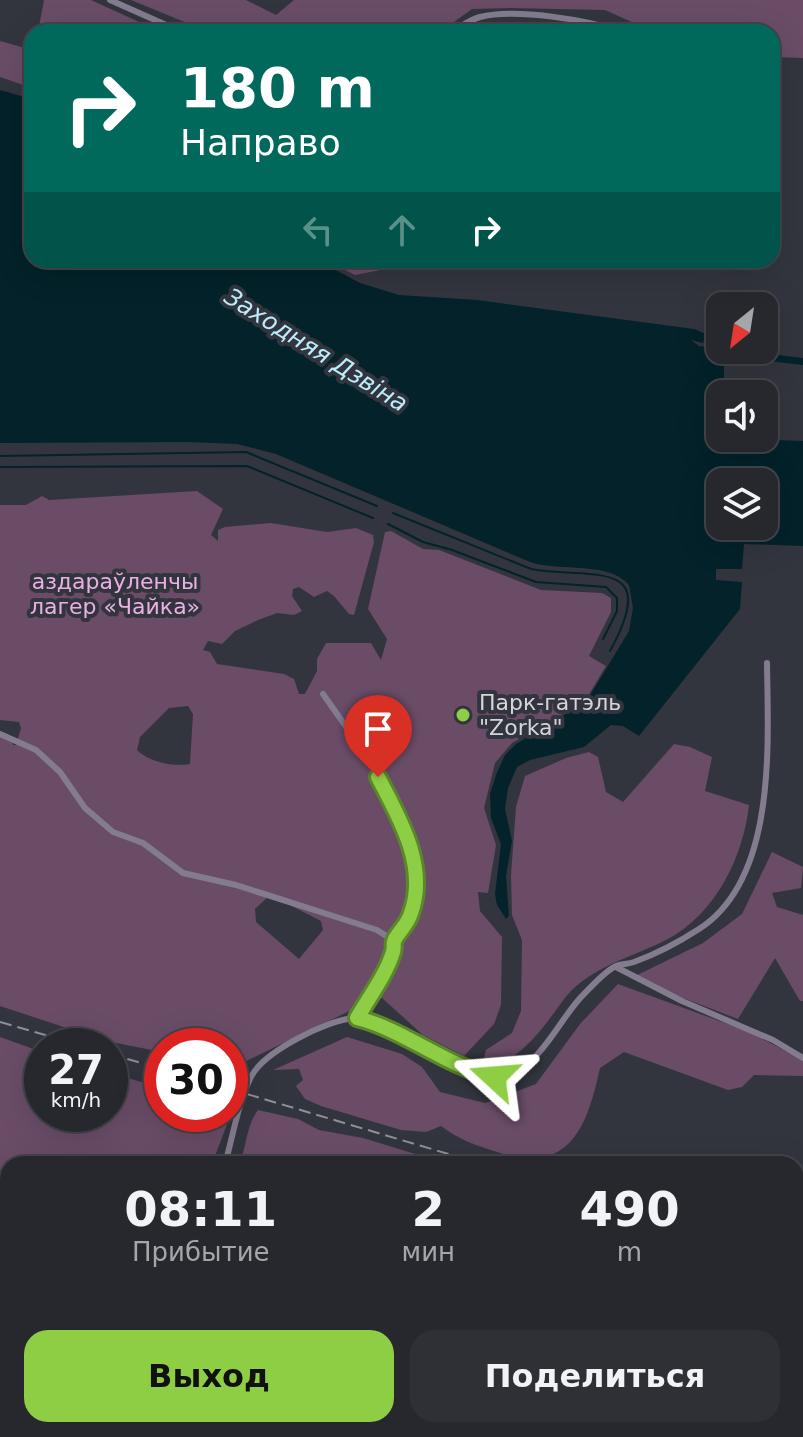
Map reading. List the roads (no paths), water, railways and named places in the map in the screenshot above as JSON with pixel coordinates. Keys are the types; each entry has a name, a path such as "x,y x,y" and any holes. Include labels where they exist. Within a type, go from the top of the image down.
{"street":[{"path":"110,0 164,24"},
{"path":"464,24 506,15 586,20 598,24"},
{"path":"227,1156 252,1075 265,1059 335,1022 357,1018 375,1022 473,1072 494,1077 515,1072 527,1065 576,1001 616,966 634,962 673,944 717,915 747,868 763,812 767,663"},
{"path":"323,694 373,769 400,819 416,867 413,908 408,923 394,941 393,952 357,1018"},
{"path":"0,734 36,750 60,772 85,808 113,832 143,843 183,873 236,885 377,930 394,941"},
{"path":"616,966 682,1001 773,1040 803,1058"}],"water":[{"name":"Заходняя Дзвіна","path":"0,90 24,97 24,268 332,268 360,283 399,295 477,300 694,329 706,334 703,343 691,340 706,347 706,364 724,364 724,380 706,380 706,452 778,452 778,440 803,441 803,546 744,544 742,569 716,569 716,580 742,582 740,609 639,736 623,726 611,725 584,747 530,760 517,767 508,788 505,809 512,841 506,876 509,916 506,919 497,905 495,894 501,844 491,818 490,794 496,775 505,755 516,744 586,702 629,631 633,608 629,585 620,578 597,570 530,562 276,454 237,444 0,443"},
{"path":"778,355 803,358 803,365 778,362"}],"waterway":[{"path":"0,456 246,452 377,506"},
{"path":"0,467 247,466 373,518"},
{"path":"393,513 531,569 613,578 624,586 628,600 624,621 610,651"},
{"path":"388,524 423,542 536,582 606,587 617,598 617,611 603,639"}],"railway":[{"path":"0,1022 24,1029"},
{"path":"128,1059 144,1064"},
{"path":"248,1094 455,1156"}],"place":[{"name":"Парк-гатэль \"Zorka\"","path":"463,715"}],"park label":[{"name":"аздараўленчы лагер «Чайка»","path":"115,594"}]}
